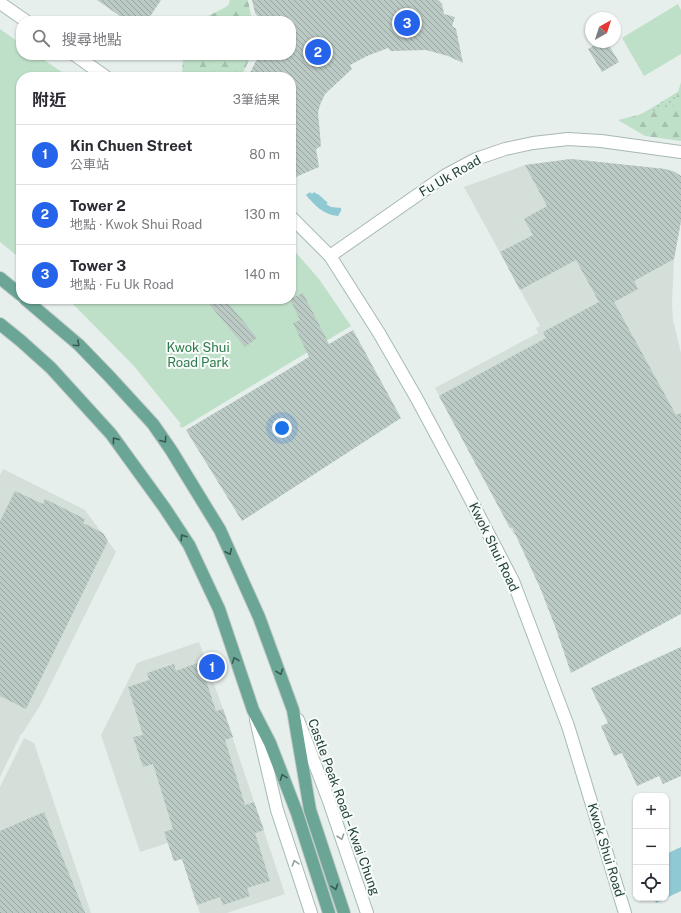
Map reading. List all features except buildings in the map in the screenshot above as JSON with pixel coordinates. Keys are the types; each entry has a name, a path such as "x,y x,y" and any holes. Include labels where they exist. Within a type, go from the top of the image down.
{"main road":[{"path":"0,278 16,292"},
{"name":"Castle Peak Road – Kwai Chung","path":"31,304 78,345 153,424 171,450 220,530 259,617 293,710 310,810 344,913"},
{"path":"0,324 51,368 111,434 164,507 189,545 219,609 253,710 270,743 286,785 329,913"}],"street":[{"path":"0,3 19,16"},
{"path":"82,60 99,72"},
{"name":"Fu Uk Road","path":"330,256 446,175 476,159 505,149 533,143 568,140 601,141 681,152"},
{"name":"Kwok Shui Road","path":"296,221 330,256 379,333 417,399 513,581 568,726 625,913"},
{"path":"253,710 277,810 311,913"},
{"name":"Castle Peak Road – Kwai Chung","path":"293,710 329,800 367,913"}],"shaded area":[{"path":"571,159 665,169 675,172 681,177 681,221 674,259 672,304 673,320 681,353 681,443 514,535 435,388 538,333 536,328 540,326 464,187 525,165"},
{"path":"3,469 85,510 116,552 41,704 21,734 0,777 0,475"},
{"path":"199,642 285,894 227,913 200,913 182,859 174,861 168,843 140,852 101,735 137,663"},
{"path":"24,738 34,743 91,913 0,913 0,787"}],"green space":[{"path":"230,0 248,0 251,16 208,16 228,6"},
{"path":"678,4 681,10 681,54 644,76 622,38"},
{"path":"0,29 16,40 16,60 44,60 62,72 16,72 16,255 0,242"},
{"path":"183,60 249,60 243,72 182,72"},
{"path":"681,82 681,141 645,136 618,120 674,106"},
{"path":"681,90 681,126 635,118"},
{"name":"Kwok Shui Road Park","path":"296,253 319,279 351,326 182,428 179,425 181,424 134,366 73,304 296,304"}],"water":[{"path":"310,192 312,194 314,192 318,194 328,203 326,204 331,207 341,208 338,216 328,214 316,206 306,195"},
{"path":"681,847 681,891 669,897 669,865 669,853"}],"place":[{"name":"Tower 3","path":"407,23"},
{"name":"Tower 2","path":"318,52"},
{"name":"Kin Chuen Street","path":"212,667"}]}
